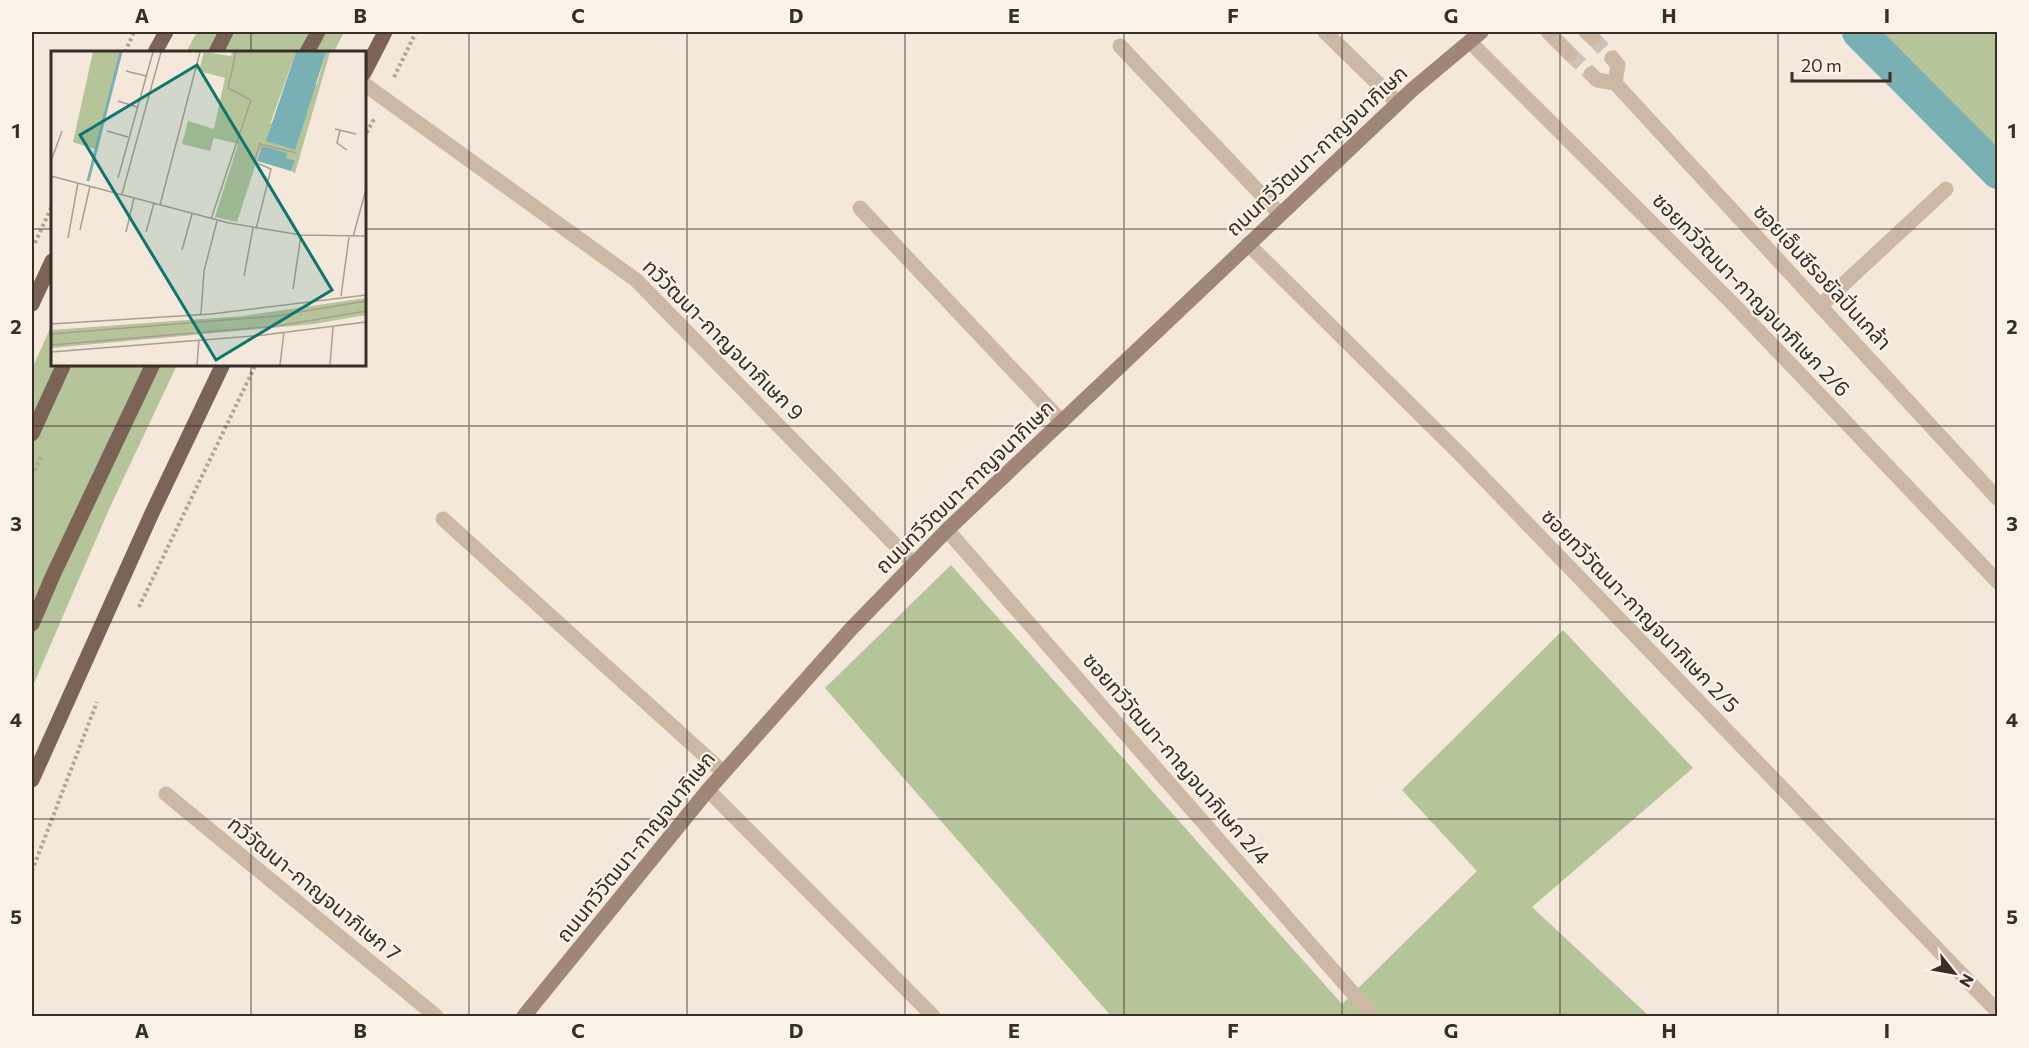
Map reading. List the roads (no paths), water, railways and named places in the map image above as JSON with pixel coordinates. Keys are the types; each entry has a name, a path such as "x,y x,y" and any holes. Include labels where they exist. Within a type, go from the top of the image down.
{"main road":[{"path":"156,51 166,32"},
{"path":"216,51 226,32"},
{"path":"308,51 318,32"},
{"path":"366,69 385,32"},
{"path":"32,304 51,263"},
{"path":"32,434 63,366"},
{"path":"32,624 152,366"},
{"path":"32,780 152,513 222,366"},
{"path":"32,792 42,761"}],"street":[{"path":"1325,32 1398,103"},
{"path":"1548,32 1570,54"},
{"name":"ถนนทวีวัฒนา-กาญจนาภิเษก","path":"524,1017 723,772 850,630 914,564 947,530 1398,103 1475,37"},
{"name":"ซอยทวีวัฒนา-กาญจนาภิเษก 2/6","path":"1475,37 1998,582"},
{"path":"1120,46 1280,214"},
{"path":"1612,58 1618,64 1615,83"},
{"name":"ซอยเอ็นซีรอยัลปิ่นเกล้า","path":"1591,75 1597,80 1615,83 1820,306 1994,489"},
{"name":"ทวีวัฒนา-กาญจนาภิเษก 9","path":"366,85 636,280 914,564"},
{"path":"1820,306 1946,189"},
{"path":"860,208 1062,422"},
{"name":"ซอยทวีวัฒนา-กาญจนาภิเษก 2/5","path":"1248,244 1464,458 1998,1012"},
{"path":"443,519 723,772"},
{"name":"ซอยทวีวัฒนา-กาญจนาภิเษก 2/4","path":"947,530 1373,1017"},
{"path":"708,790 933,1017"},
{"name":"ทวีวัฒนา-กาญจนาภิเษก 7","path":"166,794 436,1017"}],"waterway":[{"path":"1859,32 1998,172"}],"tunnel":[{"path":"1593,38 1612,58"},
{"path":"1570,54 1591,74"}]}
